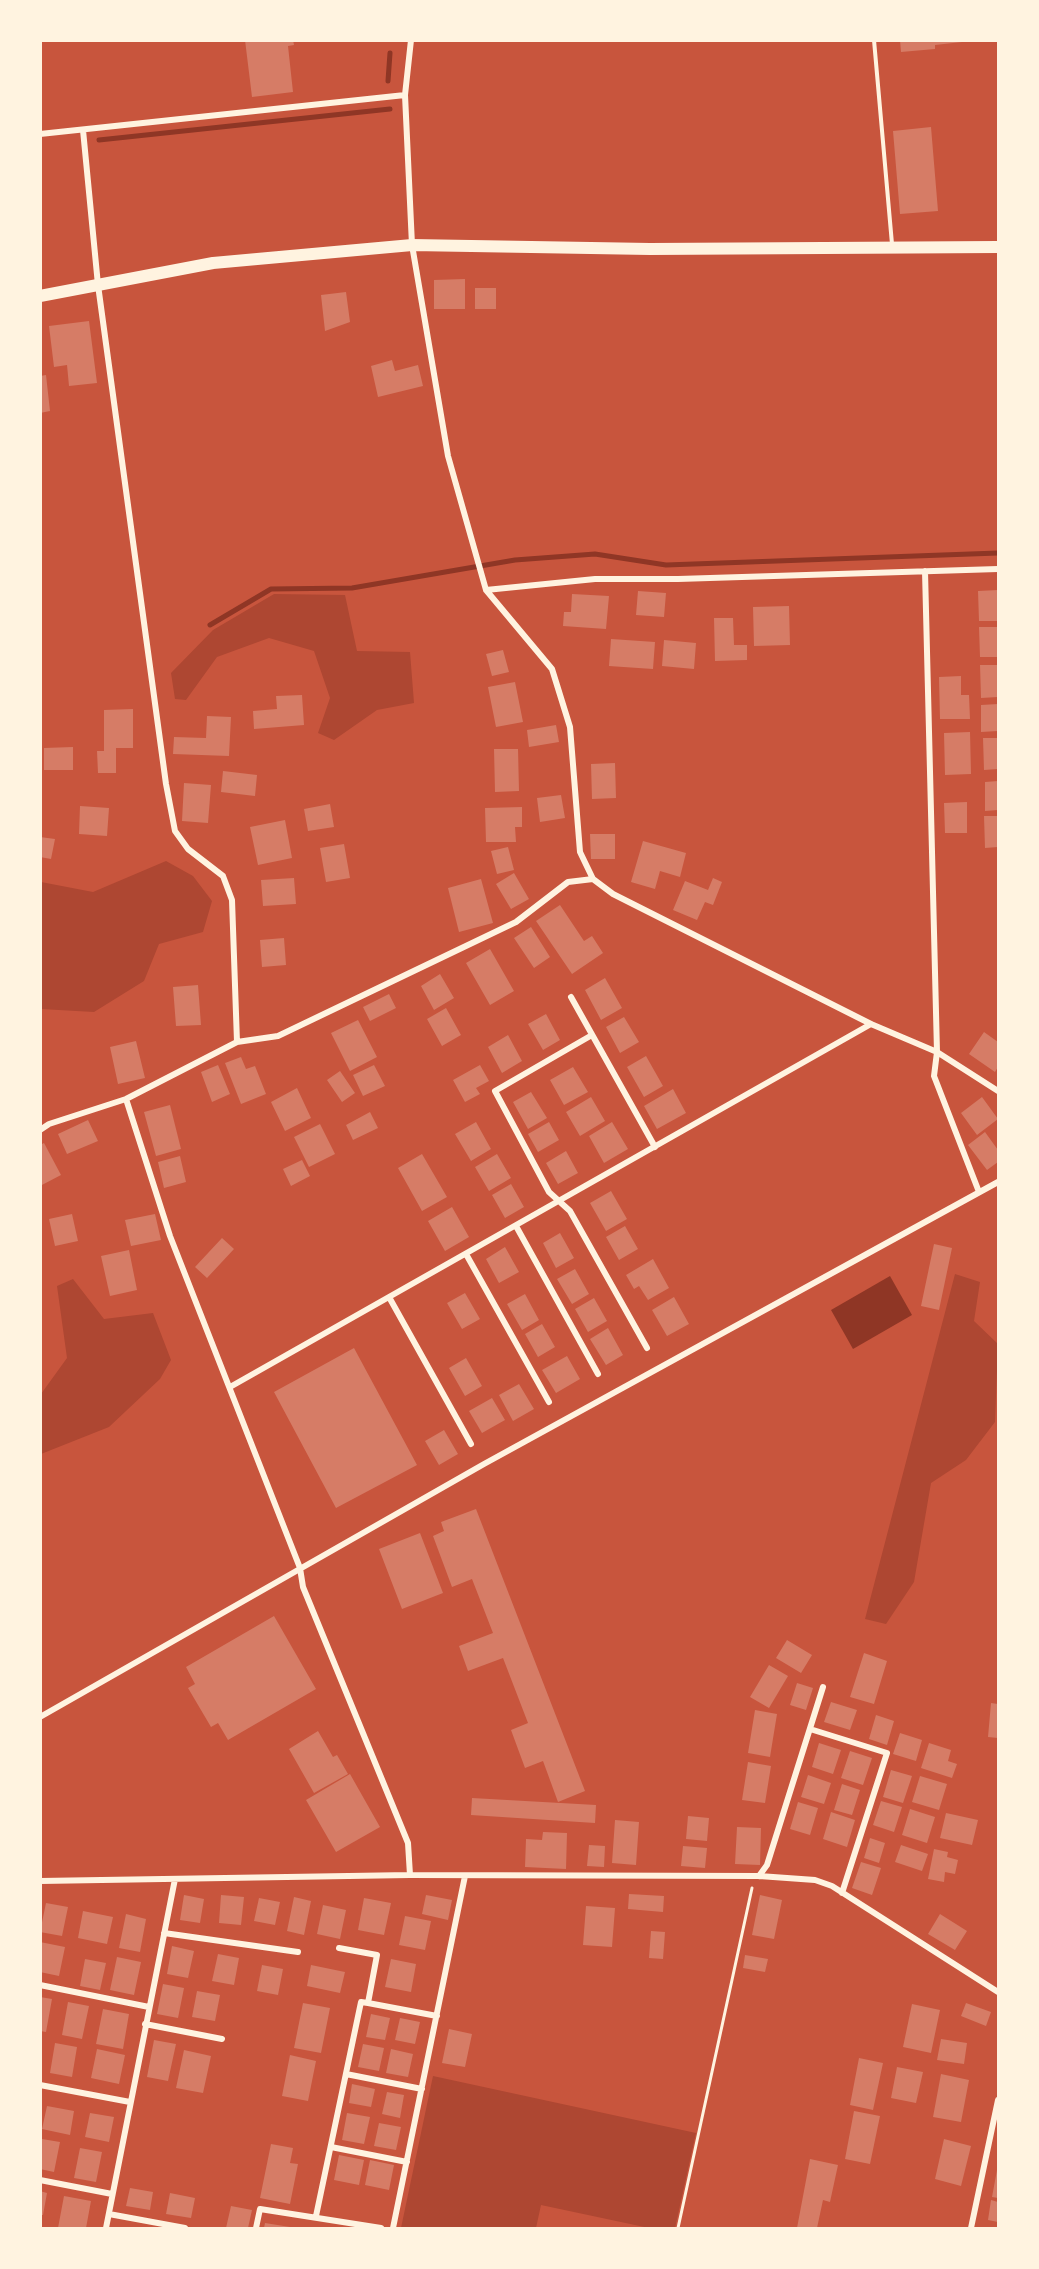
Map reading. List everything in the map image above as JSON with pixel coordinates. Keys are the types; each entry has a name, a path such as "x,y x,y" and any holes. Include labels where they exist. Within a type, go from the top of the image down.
{"main road":[{"path":"40,296 236,260 412,245 650,249 999,247"}],"street":[{"path":"411,40 405,95 412,245 448,456 486,590 552,669 570,727 580,852 592,879 613,894 871,1024 937,1052 999,1091"},
{"path":"40,134 405,95"},
{"path":"83,130 98,285 166,784 174,831 188,849 224,876 232,900 237,1042"},
{"path":"486,590 595,579 999,569"},
{"path":"925,572 937,1052 934,1076 979,1192"},
{"path":"40,1130 49,1124 126,1099 237,1042 278,1036 516,922 568,882 592,879"},
{"path":"571,997 655,1147"},
{"path":"230,1387 871,1024"},
{"path":"592,1035 495,1091 549,1192 570,1211 647,1348"},
{"path":"126,1099 171,1236 300,1568 303,1587 408,1843 410,1875"},
{"path":"40,1717 484,1464 999,1182"},
{"path":"516,1226 598,1374"},
{"path":"466,1254 549,1402"},
{"path":"389,1297 471,1444"},
{"path":"759,1876 766,1865 824,1688"},
{"path":"810,1729 887,1754 842,1893"},
{"path":"40,1881 410,1875 759,1876 815,1880 842,1893 999,1992"},
{"path":"393,2229 465,1876"},
{"path":"106,2229 175,1879"},
{"path":"164,1933 298,1952"},
{"path":"339,1948 377,1955 368,2003"},
{"path":"40,1986 149,2007"},
{"path":"316,2216 361,2002 436,2016"},
{"path":"145,2024 222,2039"},
{"path":"346,2074 422,2089"},
{"path":"40,2085 130,2102"},
{"path":"971,2229 999,2100"},
{"path":"331,2147 406,2162"},
{"path":"40,2180 112,2194"},
{"path":"256,2229 260,2209 307,2218 316,2216 381,2229"},
{"path":"109,2214 185,2229"}],"lane":[{"path":"874,40 892,248"}],"path":[{"path":"678,2229 749,1893 759,1876"}],"shaded area":[{"path":"274,594 345,595 357,651 410,652 414,703 377,710 334,740 318,733 330,698 314,651 269,638 217,657 186,700 175,699 171,673 213,630"},
{"path":"166,861 193,876 212,901 203,932 159,944 144,981 94,1012 41,1009 41,882 93,892"},
{"path":"955,1274 980,1282 974,1321 998,1344 995,1422 966,1460 931,1483 914,1582 886,1624 865,1619"},
{"path":"890,1276 912,1315 853,1349 831,1310"},
{"path":"73,1279 104,1319 153,1313 171,1360 160,1379 109,1427 41,1454 41,1394 67,1358 57,1286"},
{"path":"433,2076 696,2133 675,2228 649,2228 541,2205 536,2228 401,2228"}],"building":[{"path":"245,40 293,40 294,45 288,46 293,92 252,97"},
{"path":"900,40 962,40 962,42 935,45 935,49 901,52"},
{"path":"931,127 938,211 900,214 893,131"},
{"path":"465,279 465,309 434,309 434,280"},
{"path":"475,288 496,288 496,309 475,309"},
{"path":"346,292 350,322 325,331 321,295"},
{"path":"89,321 97,383 69,386 67,365 54,367 49,326"},
{"path":"392,360 395,371 418,365 423,386 378,397 371,366"},
{"path":"46,375 50,411 40,413 40,376"},
{"path":"998,590 998,621 979,621 978,591"},
{"path":"638,591 666,593 664,617 636,615"},
{"path":"572,594 609,596 606,629 563,626 564,612 571,612"},
{"path":"789,606 790,645 754,646 753,607"},
{"path":"714,618 733,618 734,645 747,645 747,660 715,661"},
{"path":"979,627 998,627 998,657 980,657"},
{"path":"611,639 655,642 653,669 609,666"},
{"path":"664,640 696,643 694,669 662,666"},
{"path":"503,650 509,672 492,676 486,654"},
{"path":"980,665 998,665 998,697 981,698"},
{"path":"961,676 961,695 969,695 970,719 940,719 939,677"},
{"path":"515,682 523,722 496,727 488,687"},
{"path":"302,695 304,725 254,729 253,711 277,709 276,696"},
{"path":"998,704 998,731 981,732 981,705"},
{"path":"133,709 133,748 116,748 116,773 98,773 97,751 104,751 104,710"},
{"path":"207,716 231,717 229,756 173,754 174,737 206,738"},
{"path":"556,725 559,742 529,747 527,730"},
{"path":"970,732 971,774 945,775 944,733"},
{"path":"983,738 998,738 998,769 984,770"},
{"path":"73,747 73,770 44,770 44,748"},
{"path":"494,749 518,749 519,791 495,792"},
{"path":"615,763 616,798 592,799 591,764"},
{"path":"223,771 257,775 255,796 221,792"},
{"path":"998,781 998,810 985,811 985,782"},
{"path":"184,783 211,785 208,823 182,821"},
{"path":"561,795 565,818 540,822 537,798"},
{"path":"967,802 967,833 945,833 944,803"},
{"path":"330,804 334,827 308,831 304,809"},
{"path":"80,806 109,808 107,836 79,834"},
{"path":"522,807 522,827 515,827 516,842 486,842 485,808"},
{"path":"984,816 998,816 998,847 985,848"},
{"path":"285,820 292,858 258,865 250,827"},
{"path":"590,834 615,834 615,859 591,859"},
{"path":"40,837 55,839 51,859 40,857"},
{"path":"643,841 686,853 680,877 660,871 655,889 631,882"},
{"path":"344,844 350,878 326,882 320,848"},
{"path":"508,847 514,870 497,874 491,851"},
{"path":"514,873 529,899 511,909 496,884"},
{"path":"294,878 296,904 263,906 261,880"},
{"path":"713,878 722,882 713,905 705,902 697,920 673,910 685,881 708,890"},
{"path":"481,879 493,923 459,932 448,888"},
{"path":"560,905 584,941 592,936 603,953 572,974 536,921"},
{"path":"531,927 550,957 534,968 514,938"},
{"path":"284,938 286,965 262,967 260,940"},
{"path":"490,949 514,991 490,1005 466,963"},
{"path":"440,974 454,998 434,1010 421,986"},
{"path":"605,978 622,1008 601,1020 585,990"},
{"path":"198,985 201,1025 176,1026 173,987"},
{"path":"389,994 396,1008 370,1021 363,1007"},
{"path":"446,1008 461,1035 442,1046 427,1019"},
{"path":"546,1014 560,1040 543,1050 528,1024"},
{"path":"624,1017 639,1042 620,1053 606,1027"},
{"path":"358,1020 377,1057 350,1071 331,1033"},
{"path":"984,1032 998,1042 998,1067 995,1072 969,1054"},
{"path":"508,1035 522,1061 502,1073 488,1047"},
{"path":"136,1041 145,1078 118,1084 110,1047"},
{"path":"646,1056 663,1086 644,1097 627,1067"},
{"path":"241,1057 246,1069 255,1066 266,1094 241,1104 225,1063"},
{"path":"218,1065 230,1094 212,1102 201,1072"},
{"path":"374,1065 385,1086 363,1096 353,1075"},
{"path":"480,1065 489,1081 476,1088 480,1094 465,1102 453,1080"},
{"path":"573,1067 588,1092 564,1105 550,1080"},
{"path":"340,1071 355,1093 342,1102 327,1080"},
{"path":"297,1088 311,1118 285,1131 271,1102"},
{"path":"673,1089 686,1113 657,1129 644,1106"},
{"path":"531,1092 547,1118 528,1129 513,1102"},
{"path":"591,1097 605,1121 580,1136 566,1112"},
{"path":"982,1097 998,1119 977,1135 961,1113"},
{"path":"170,1105 181,1149 156,1156 144,1112"},
{"path":"370,1112 378,1128 353,1140 346,1125"},
{"path":"88,1120 98,1141 67,1154 58,1134"},
{"path":"476,1122 491,1149 471,1161 455,1134"},
{"path":"549,1122 559,1140 538,1152 528,1134"},
{"path":"612,1122 628,1149 604,1163 589,1136"},
{"path":"320,1124 335,1154 309,1167 294,1137"},
{"path":"985,1132 998,1150 998,1162 987,1170 968,1145"},
{"path":"44,1143 61,1175 40,1186 40,1145"},
{"path":"566,1151 578,1173 558,1184 546,1163"},
{"path":"422,1154 447,1197 422,1211 398,1168"},
{"path":"497,1154 511,1178 489,1191 475,1167"},
{"path":"180,1156 186,1182 164,1188 158,1162"},
{"path":"302,1160 310,1176 291,1186 283,1169"},
{"path":"511,1184 524,1207 505,1218 492,1195"},
{"path":"611,1191 627,1219 606,1231 590,1203"},
{"path":"452,1207 469,1237 445,1251 428,1221"},
{"path":"72,1214 78,1241 55,1246 49,1219"},
{"path":"155,1214 161,1240 131,1246 125,1220"},
{"path":"625,1226 638,1249 619,1260 606,1237"},
{"path":"560,1233 574,1258 556,1268 543,1243"},
{"path":"222,1238 234,1249 207,1278 195,1267"},
{"path":"934,1244 952,1248 939,1310 921,1306"},
{"path":"505,1247 519,1272 499,1283 486,1259"},
{"path":"129,1250 137,1290 110,1296 101,1256"},
{"path":"653,1259 669,1288 648,1300 639,1286 634,1289 626,1275"},
{"path":"575,1269 589,1294 572,1304 557,1279"},
{"path":"465,1293 480,1319 462,1329 447,1303"},
{"path":"525,1294 539,1320 522,1330 507,1304"},
{"path":"674,1297 689,1324 667,1336 652,1310"},
{"path":"594,1298 607,1321 588,1332 575,1309"},
{"path":"542,1324 555,1347 538,1357 525,1334"},
{"path":"608,1328 623,1355 606,1365 590,1339"},
{"path":"354,1348 417,1465 336,1508 274,1392"},
{"path":"567,1356 580,1379 556,1393 542,1370"},
{"path":"466,1358 482,1386 465,1396 449,1368"},
{"path":"519,1384 534,1409 513,1421 499,1395"},
{"path":"492,1398 505,1420 482,1433 469,1411"},
{"path":"444,1430 458,1454 439,1465 425,1441"},
{"path":"476,1509 585,1791 558,1802 543,1761 525,1768 511,1730 528,1723 503,1658 468,1671 459,1646 493,1633 472,1579 452,1587 433,1536 444,1531 441,1522"},
{"path":"420,1533 443,1593 402,1609 379,1549"},
{"path":"274,1616 316,1689 228,1740 218,1723 211,1727 188,1688 195,1684 186,1667"},
{"path":"787,1640 812,1655 801,1673 776,1658"},
{"path":"864,1653 887,1661 874,1704 850,1697"},
{"path":"769,1665 788,1676 769,1708 750,1697"},
{"path":"797,1683 813,1688 806,1710 790,1705"},
{"path":"831,1702 857,1710 850,1730 824,1722"},
{"path":"991,1703 998,1704 998,1738 988,1737"},
{"path":"755,1710 777,1714 770,1757 748,1753"},
{"path":"876,1715 894,1721 887,1745 869,1739"},
{"path":"318,1731 333,1757 337,1755 348,1774 314,1793 289,1749"},
{"path":"900,1733 922,1740 916,1761 893,1754"},
{"path":"819,1743 841,1750 833,1774 812,1767"},
{"path":"929,1743 951,1750 948,1761 957,1764 952,1778 921,1768"},
{"path":"850,1751 872,1758 863,1785 841,1778"},
{"path":"748,1762 771,1766 765,1803 742,1800"},
{"path":"891,1770 912,1776 903,1803 883,1797"},
{"path":"350,1774 380,1827 336,1852 306,1800"},
{"path":"808,1775 831,1783 824,1804 801,1797"},
{"path":"920,1776 947,1784 939,1810 912,1802"},
{"path":"842,1784 860,1790 852,1815 834,1810"},
{"path":"472,1798 596,1805 595,1823 471,1815"},
{"path":"881,1801 902,1807 894,1832 873,1825"},
{"path":"798,1802 818,1808 810,1835 790,1829"},
{"path":"910,1809 935,1817 927,1843 902,1835"},
{"path":"831,1812 855,1820 847,1847 823,1839"},
{"path":"946,1813 978,1820 972,1845 940,1838"},
{"path":"688,1816 709,1818 707,1841 686,1839"},
{"path":"615,1820 639,1822 636,1865 612,1863"},
{"path":"737,1827 761,1828 760,1865 735,1864"},
{"path":"543,1832 567,1833 566,1869 525,1867 526,1839 542,1840"},
{"path":"870,1838 885,1843 879,1863 864,1858"},
{"path":"589,1845 605,1846 604,1867 587,1866"},
{"path":"901,1845 928,1854 922,1871 895,1862"},
{"path":"683,1846 707,1848 705,1868 681,1866"},
{"path":"934,1849 948,1852 947,1857 958,1860 955,1874 945,1872 944,1882 928,1879"},
{"path":"861,1862 881,1868 872,1895 852,1888"},
{"path":"629,1894 664,1896 663,1912 628,1909"},
{"path":"184,1895 204,1899 200,1923 180,1920"},
{"path":"221,1895 244,1897 241,1925 219,1923"},
{"path":"426,1895 452,1900 448,1920 422,1914"},
{"path":"760,1895 782,1900 774,1939 752,1935"},
{"path":"294,1897 311,1901 304,1935 287,1931"},
{"path":"259,1898 280,1902 275,1925 254,1921"},
{"path":"364,1898 391,1903 384,1935 358,1930"},
{"path":"46,1903 68,1907 62,1936 40,1932"},
{"path":"323,1905 346,1910 340,1939 317,1934"},
{"path":"586,1906 615,1908 612,1947 583,1945"},
{"path":"83,1911 113,1917 107,1944 78,1938"},
{"path":"126,1914 146,1919 140,1952 119,1948"},
{"path":"940,1914 967,1931 955,1950 928,1934"},
{"path":"405,1916 431,1921 425,1950 399,1945"},
{"path":"651,1931 665,1932 663,1959 649,1958"},
{"path":"40,1942 65,1947 59,1976 40,1972"},
{"path":"172,1946 194,1951 188,1978 167,1974"},
{"path":"218,1954 239,1958 234,1985 212,1981"},
{"path":"745,1955 768,1959 765,1972 743,1968"},
{"path":"117,1957 141,1962 134,1995 110,1990"},
{"path":"85,1959 106,1963 100,1990 80,1986"},
{"path":"391,1959 416,1964 411,1992 385,1987"},
{"path":"262,1965 283,1969 278,1995 257,1991"},
{"path":"311,1965 345,1972 340,1993 307,1986"},
{"path":"163,1984 184,1988 178,2018 157,2014"},
{"path":"197,1991 220,1995 215,2021 192,2017"},
{"path":"40,1997 52,1999 46,2032 40,2031"},
{"path":"68,2002 89,2006 82,2039 62,2035"},
{"path":"303,2003 330,2008 321,2053 294,2048"},
{"path":"966,2003 991,2012 986,2026 961,2016"},
{"path":"912,2004 940,2010 931,2053 903,2047"},
{"path":"103,2009 129,2014 123,2049 96,2044"},
{"path":"371,2014 390,2018 385,2040 366,2037"},
{"path":"400,2018 420,2022 415,2044 395,2040"},
{"path":"449,2029 472,2034 465,2067 442,2063"},
{"path":"941,2039 967,2043 964,2064 937,2060"},
{"path":"154,2040 176,2044 168,2081 147,2077"},
{"path":"55,2043 77,2047 72,2077 50,2073"},
{"path":"363,2044 384,2048 379,2071 358,2067"},
{"path":"97,2049 125,2055 119,2084 91,2078"},
{"path":"391,2049 413,2054 408,2077 386,2073"},
{"path":"184,2050 211,2056 203,2093 176,2088"},
{"path":"290,2055 316,2061 308,2101 282,2096"},
{"path":"859,2058 883,2063 873,2110 850,2105"},
{"path":"897,2067 923,2072 916,2103 891,2098"},
{"path":"941,2074 969,2080 961,2122 933,2117"},
{"path":"352,2084 375,2089 371,2107 349,2103"},
{"path":"387,2092 404,2095 400,2118 382,2114"},
{"path":"47,2106 74,2111 70,2135 42,2129"},
{"path":"854,2111 880,2116 870,2164 845,2159"},
{"path":"90,2113 114,2117 109,2142 85,2137"},
{"path":"347,2113 370,2117 364,2144 342,2140"},
{"path":"379,2123 401,2127 396,2150 374,2146"},
{"path":"42,2139 60,2142 54,2172 40,2169"},
{"path":"944,2139 971,2146 961,2186 935,2179"},
{"path":"271,2144 293,2148 290,2163 298,2164 290,2204 260,2198"},
{"path":"80,2148 102,2152 96,2182 74,2178"},
{"path":"339,2155 364,2160 359,2185 334,2180"},
{"path":"810,2159 838,2165 830,2202 823,2200 817,2228 797,2228"},
{"path":"370,2160 394,2165 389,2190 365,2185"},
{"path":"998,2170 998,2198 992,2197"},
{"path":"130,2188 153,2192 150,2210 126,2206"},
{"path":"40,2191 47,2193 43,2215 40,2215"},
{"path":"170,2193 195,2198 191,2218 166,2214"},
{"path":"64,2196 91,2201 86,2228 58,2228"},
{"path":"991,2200 998,2202 998,2222 988,2220"},
{"path":"231,2206 252,2210 248,2228 226,2228"},
{"path":"265,2223 290,2227 290,2228 264,2228"}],"waterway":[{"path":"388,81 390,53"},
{"path":"99,140 390,109"},
{"path":"210,625 271,589 352,588 515,560 595,554 666,565 998,553"}]}
